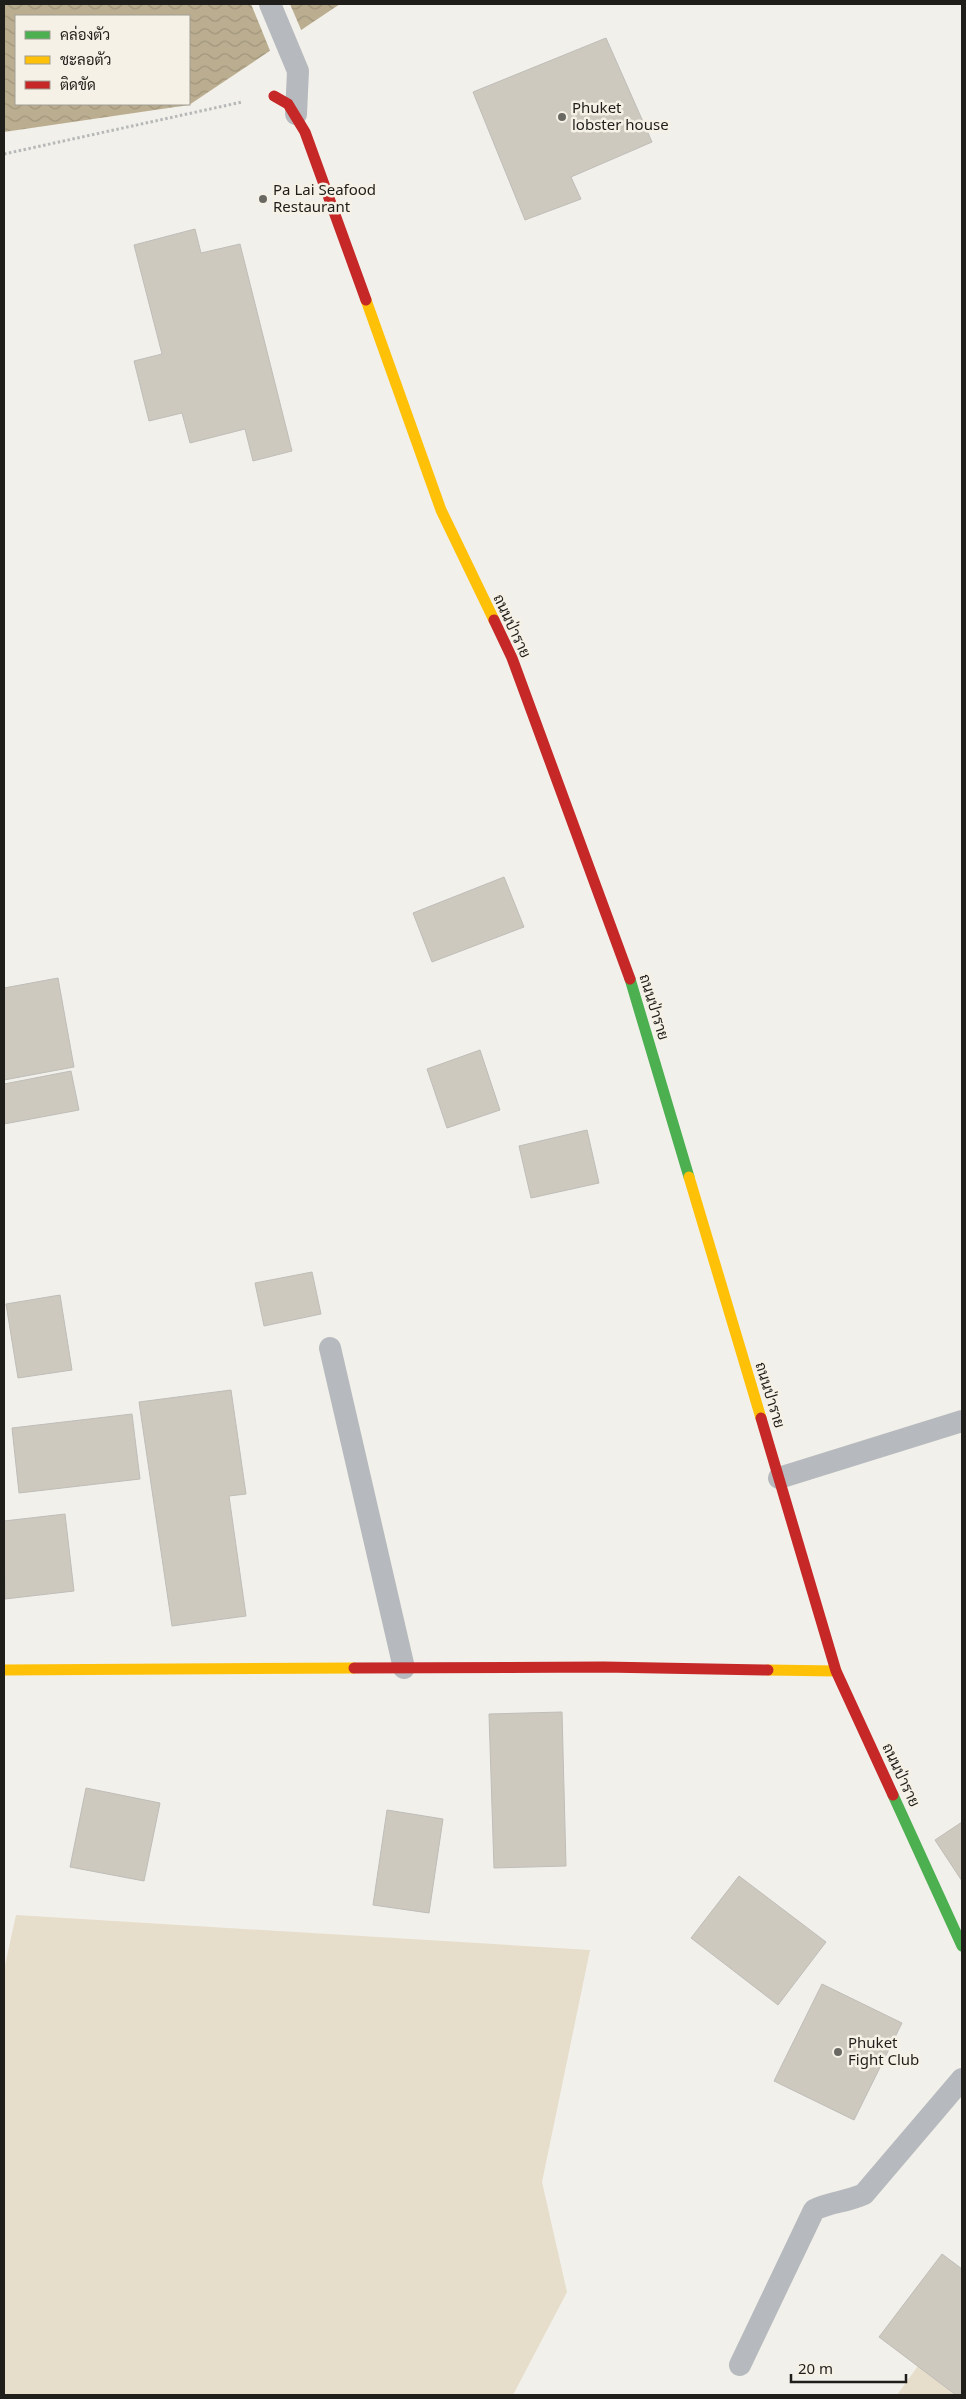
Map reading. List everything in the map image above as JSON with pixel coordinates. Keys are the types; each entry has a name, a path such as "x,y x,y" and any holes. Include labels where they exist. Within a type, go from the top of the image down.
{"street":[{"name":"ถนนป่าราย","path":"274,96 288,104 296,114 308,141 441,510 512,658 631,982 836,1671 962,1946"},
{"path":"4,1670 604,1668 836,1671"}],"lane":[{"path":"270,4 298,71 296,114"},
{"path":"330,1348 404,1668"},
{"path":"779,1478 962,1421"},
{"path":"740,2366 814,2210 826,2204 849,2201 864,2194 962,2079"}],"path":[{"path":"4,154 274,96"}],"shaded area":[{"path":"16,1915 590,1950 542,2182 567,2292 513,2395 4,2395 4,1970"},
{"path":"962,2305 962,2395 897,2395"}],"water":[{"path":"4,4 340,4 190,104 190,15 15,15 15,105 189,105 4,132"}],"pier":[{"path":"251,4 290,4 302,32 271,53"}],"building":[{"name":"Phuket lobster house","path":"606,38 652,142 571,177 581,199 525,220 473,92"},
{"path":"195,229 201,253 240,244 292,451 253,461 245,429 190,443 182,413 149,421 134,361 162,354 134,245"},
{"path":"504,877 524,927 432,962 413,913"},
{"path":"58,978 74,1067 4,1080 4,988"},
{"path":"480,1050 500,1110 447,1128 427,1069"},
{"path":"71,1071 79,1110 4,1124 4,1084"},
{"path":"587,1130 599,1183 531,1198 519,1146"},
{"path":"312,1272 321,1314 264,1326 255,1283"},
{"path":"60,1295 72,1370 18,1378 6,1304"},
{"path":"231,1390 246,1494 229,1496 246,1616 172,1626 139,1402"},
{"path":"132,1414 140,1479 19,1493 12,1428"},
{"path":"65,1514 74,1591 5,1599 4,1521"},
{"path":"562,1712 566,1866 494,1868 489,1714"},
{"path":"86,1788 160,1803 144,1881 70,1867"},
{"path":"387,1810 443,1819 429,1913 373,1905"},
{"path":"962,1822 962,1881 935,1840"},
{"path":"739,1876 826,1942 778,2005 691,1938"},
{"name":"Phuket Fight Club","path":"822,1984 902,2023 854,2120 774,2081"},
{"path":"942,2254 962,2269 962,2395 956,2395 879,2337"}],"traffic: fast":[{"path":"630,979 689,1177"},
{"path":"893,1795 962,1946"}],"traffic: slow":[{"path":"366,300 441,510 494,620"},
{"path":"689,1177 761,1418"},
{"path":"4,1670 354,1668"},
{"path":"768,1670 836,1671"}],"traffic: jam":[{"path":"274,96 288,104 305,132 366,300"},
{"path":"494,620 512,658 630,979"},
{"path":"761,1418 836,1671 893,1795"},
{"path":"354,1668 604,1667 768,1670"}],"place":[{"name":"Phuket lobster house","path":"562,117"},
{"name":"Pa Lai Seafood Restaurant","path":"263,199"},
{"name":"Phuket Fight Club","path":"838,2052"}]}
